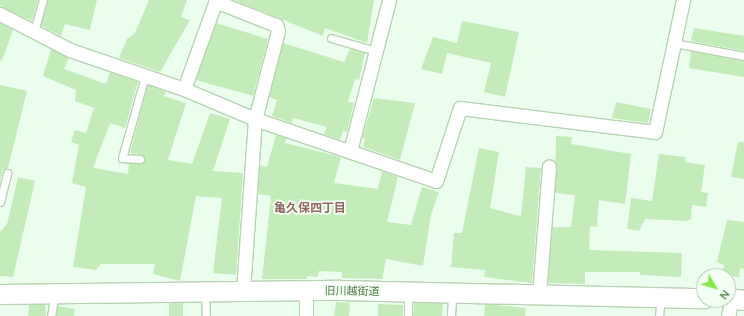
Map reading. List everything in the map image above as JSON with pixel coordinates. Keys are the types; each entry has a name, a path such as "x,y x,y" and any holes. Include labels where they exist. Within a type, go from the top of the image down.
{"street":[{"path":"184,89 216,0 278,27 255,119 243,291"},
{"path":"350,151 389,0"},
{"path":"0,14 70,50 184,89 255,119 436,181 460,108 655,132 683,0"},
{"path":"539,294 549,166"},
{"path":"306,290 306,316"},
{"name":"旧川越街道","path":"0,294 306,290 696,298"}],"lane":[{"path":"34,31 43,0"},
{"path":"331,38 376,51"},
{"path":"674,44 744,56"},
{"path":"140,159 122,158 145,76"},
{"path":"0,202 7,173"},
{"path":"408,291 408,316"},
{"path":"205,292 206,316"},
{"path":"451,316 452,292"},
{"path":"51,316 55,293"},
{"path":"659,316 662,296"}],"building":[{"path":"0,0 38,0 32,21 0,6"},
{"path":"48,0 97,0 90,30 65,24 61,36 45,28 41,25"},
{"path":"149,0 187,0 181,17 190,20 160,72 119,58 127,39 135,33"},
{"path":"234,0 374,0 367,43 325,28 323,36"},
{"path":"462,21 519,32 505,97 484,92 491,63 447,53 442,74 421,69 433,37 457,43"},
{"path":"0,23 13,30 2,61 0,60"},
{"path":"216,23 268,39 253,96 196,80"},
{"path":"694,28 744,36 744,51 691,41"},
{"path":"283,43 344,62 350,49 365,53 359,80 355,79 348,102 354,103 347,132 343,131 340,140 324,134 327,127 293,118 292,123 272,116 277,100 269,97"},
{"path":"51,49 69,58 64,69 106,84 110,72 138,82 125,128 110,123 93,168 128,174 129,163 144,162 142,155 130,153 148,85 166,92 164,96 186,103 168,160 192,164 210,113 230,119 213,171 243,173 236,275 213,273 222,198 196,196 180,281 153,274 155,264 101,264 96,270 73,267 86,187 72,183 79,145 71,142 75,130 86,133 94,108 75,101 76,90 43,76"},
{"path":"691,51 744,61 744,77 689,68"},
{"path":"0,85 27,91 8,168 3,170 0,181"},
{"path":"374,98 415,103 400,160 363,147 365,139 362,138"},
{"path":"616,102 651,109 648,123 612,118"},
{"path":"276,135 287,138 285,143 341,157 334,183 378,189 382,171 398,177 387,222 411,225 422,187 439,192 431,215 423,266 386,259 382,279 342,278 342,272 319,271 318,277 307,276 307,279 262,279 271,196 258,194 260,165 267,167"},
{"path":"556,136 572,137 571,144 631,154 625,204 599,200 597,227 590,226 589,250 682,253 681,277 640,275 640,272 585,272 585,284 548,283 552,227 571,227 575,195 555,193"},
{"path":"738,142 744,142 744,179 731,177"},
{"path":"479,148 499,152 490,208 521,216 526,167 541,168 532,283 484,277 485,270 451,267 454,233 462,233"},
{"path":"659,154 686,157 685,162 705,165 701,192 708,193 706,207 692,205 691,219 685,221 645,219 639,231 627,229 631,198 652,201"},
{"path":"18,177 35,181 13,277 0,276 0,232 7,224"},
{"path":"727,220 744,222 744,269 740,268 739,277 736,277 736,268 724,268 724,265 717,262"},
{"path":"336,302 350,303 349,316 334,316"},
{"path":"169,303 183,303 183,316 169,316"},
{"path":"414,303 443,303 442,316 413,316"},
{"path":"45,304 46,316 28,316 29,305"},
{"path":"378,304 403,305 403,316 378,316"},
{"path":"485,304 526,308 525,316 484,316"},
{"path":"58,306 75,309 74,316 56,316"}],"district":[{"name":"亀久保四丁目","path":"310,208"}]}
